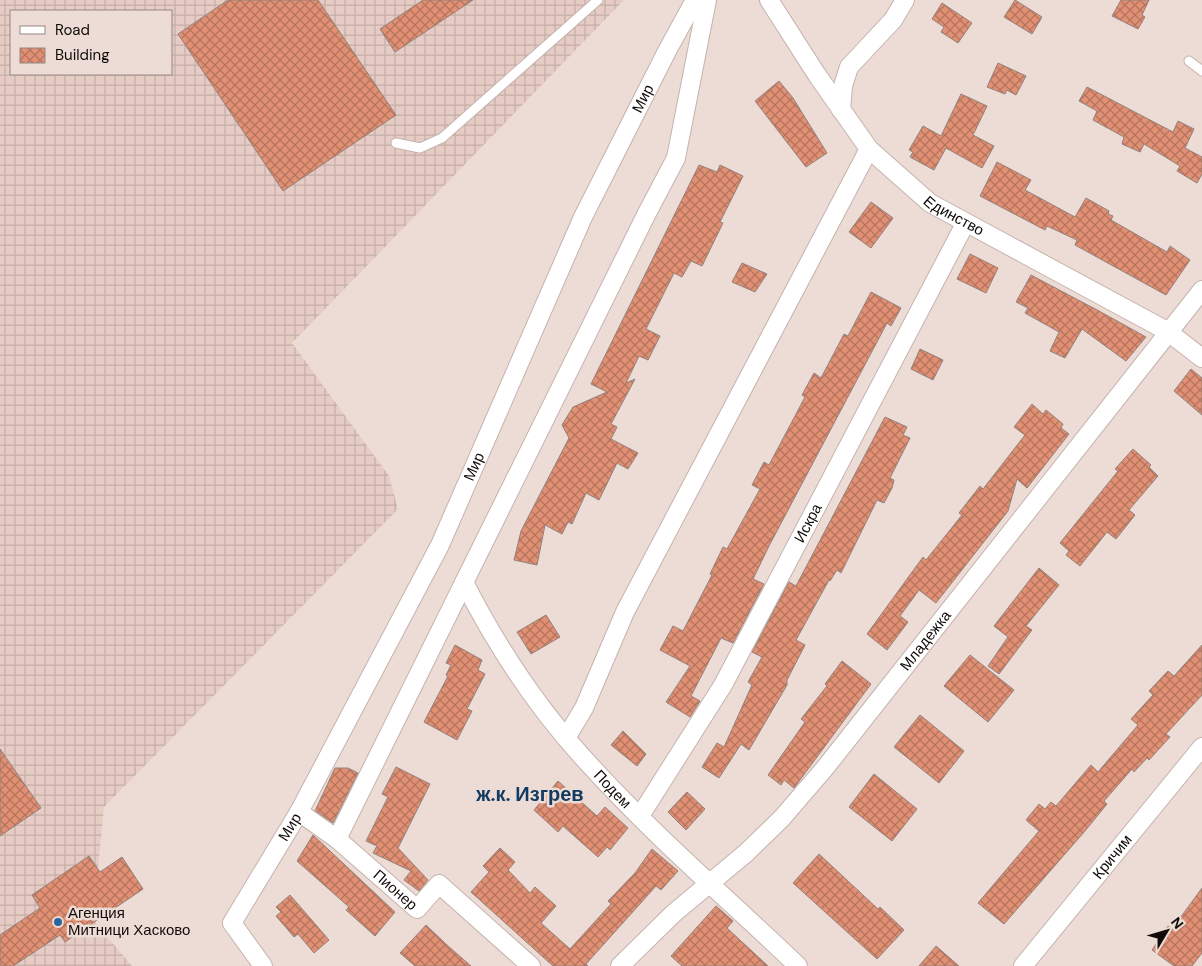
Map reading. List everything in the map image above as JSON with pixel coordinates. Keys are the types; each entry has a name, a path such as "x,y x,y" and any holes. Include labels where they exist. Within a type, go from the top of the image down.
{"street":[{"name":"Мир","path":"263,966 232,923 299,812 440,545 583,217 666,50 694,0"},
{"path":"337,839 641,224 676,158 707,0"},
{"name":"Единство","path":"769,0 817,75 869,150 930,203 965,224 1167,331 1202,358"},
{"path":"841,110 843,86 850,67 893,20 904,0"},
{"path":"817,75 834,73 850,67"},
{"path":"566,738 584,708 630,604 869,150"},
{"name":"Искра","path":"640,816 723,685 965,224"},
{"name":"Младежка","path":"620,966 674,913 746,853 782,818 825,768 1167,331 1202,290"},
{"name":"Подем","path":"464,582 485,623 508,660 566,738 588,764 798,966"},
{"name":"Кричим","path":"1023,966 1202,747"},
{"name":"Пионер","path":"299,812 337,839 417,909 439,884 531,966"}],"lane":[{"path":"396,143 420,148 442,138 598,0"},
{"path":"1189,61 1202,71"}],"shaded area":[{"path":"0,0 624,0 292,343 389,476 398,509 104,807 93,920 132,966 0,966"}],"building":[{"path":"228,0 318,0 396,115 283,191 178,34"},
{"path":"423,0 473,0 395,52 380,29"},
{"path":"1015,0 1042,17 1032,34 1004,17"},
{"path":"1121,0 1149,0 1142,15 1145,17 1138,29 1112,16"},
{"path":"942,3 972,23 958,43 941,32 944,27 932,19"},
{"path":"998,63 1026,76 1016,95 1007,90 1005,94 987,87"},
{"path":"779,81 793,98 827,153 806,167 755,101"},
{"path":"1087,87 1173,132 1178,121 1194,129 1185,148 1202,157 1202,174 1197,183 1177,171 1180,166 1144,144 1140,152 1122,144 1124,137 1093,120 1097,111 1079,101"},
{"path":"961,94 987,106 973,135 994,146 982,168 946,148 934,170 910,157 913,152 909,150 923,126 941,136"},
{"path":"997,162 1031,180 1025,190 1075,217 1086,198 1109,211 1108,214 1113,216 1111,220 1167,252 1170,246 1190,260 1166,295 1075,245 1077,240 1047,226 1045,230 980,196"},
{"path":"699,165 717,172 720,165 743,176 720,222 723,223 702,266 691,261 682,277 674,273 646,329 660,336 648,360 639,356 626,383 635,379 611,424 617,427 611,439 638,453 628,469 617,463 599,500 586,493 572,524 568,522 562,534 545,525 537,565 514,560 521,531 569,438 562,425 573,407 607,392 591,384"},
{"path":"871,202 893,218 871,248 849,232"},
{"path":"970,254 998,268 986,293 957,279"},
{"path":"742,263 767,274 755,292 732,282"},
{"path":"1031,275 1146,337 1126,361 1082,329 1065,358 1050,351 1059,332 1025,313 1028,308 1016,302"},
{"path":"871,292 901,308 891,326 887,323 769,546 753,579 764,584 733,643 721,638 691,696 700,701 690,717 666,702 690,666 660,650 673,626 683,631 712,575 710,574 723,547 727,549 760,489 752,485 764,462 769,465 805,397 802,395 814,373 821,378 844,334 848,336"},
{"path":"920,349 943,360 933,380 911,369"},
{"path":"1191,369 1202,378 1202,415 1174,391"},
{"path":"1032,404 1043,414 1046,410 1063,424 1061,428 1069,434 1027,488 1017,479 1008,511 936,603 919,590 900,616 908,622 887,650 867,634 923,557 926,560 962,515 959,513 980,486 983,489 1025,435 1014,427"},
{"path":"885,417 907,427 903,435 910,438 890,478 894,480 892,488 884,503 877,500 841,573 837,570 829,580 796,640 805,645 787,680 787,685 749,750 741,744 719,778 702,767 717,743 724,747 752,685 748,682 762,657 752,652 789,582 796,586"},
{"path":"1133,449 1151,465 1149,467 1158,476 1129,510 1135,515 1116,539 1107,532 1080,566 1066,555 1069,551 1060,543 1118,471 1115,469"},
{"path":"1039,568 1059,585 1026,626 1032,630 999,674 988,666 1008,637 994,626"},
{"path":"546,615 560,637 531,654 517,632"},
{"path":"455,645 482,660 478,670 485,674 467,709 472,711 457,740 424,722 448,676 446,675 451,665 446,663"},
{"path":"1202,645 1202,695 1166,734 1170,737 1149,760 1147,758 1134,772 1132,769 1104,801 1107,804 1004,924 978,903 1039,831 1026,820 1039,804 1045,809 1051,802 1056,806 1091,765 1098,772 1138,725 1131,719 1153,695 1149,691 1168,671 1174,676"},
{"path":"970,655 1014,690 988,722 944,686"},
{"path":"842,661 871,684 794,788 784,780 781,785 768,775 805,722 801,719 827,686 825,684"},
{"path":"920,715 964,751 939,783 894,747"},
{"path":"623,731 646,754 637,766 611,745"},
{"path":"0,749 41,808 0,836"},
{"path":"396,767 430,784 398,848 428,880 419,891 404,880 411,871 373,853 377,846 366,841 388,797 382,794"},
{"path":"335,768 348,768 358,773 333,823 315,811"},
{"path":"874,774 917,809 892,841 849,807"},
{"path":"558,781 597,816 605,807 628,828 610,850 607,847 598,857 563,826 558,832 534,810"},
{"path":"687,792 705,809 686,830 668,812"},
{"path":"313,835 395,912 375,936 346,910 349,907 297,861"},
{"path":"500,848 515,862 508,870 530,893 535,887 556,906 541,923 570,949 611,904 608,901 635,873 652,849 678,871 661,890 656,886 586,964 588,966 553,966 471,892 489,872 483,866"},
{"path":"819,854 878,909 880,907 904,930 877,959 793,883"},
{"name":"Агенция Митници Хасково","path":"89,856 100,872 122,857 143,889 65,942 60,935 13,966 0,966 0,935 40,908 32,895"},
{"path":"1202,888 1202,953 1192,966 1174,966 1152,950 1168,926 1172,929"},
{"path":"290,895 329,940 314,953 298,934 294,937 276,916 281,912 276,907"},
{"path":"716,906 733,921 727,928 768,966 682,966 671,956"},
{"path":"426,925 471,966 415,966 400,953"},
{"path":"936,946 959,966 919,966"}],"place":[{"name":"Агенция Митници Хасково","path":"58,922"}],"district":[{"name":"ж.к. Изгрев","path":"530,794"}]}
